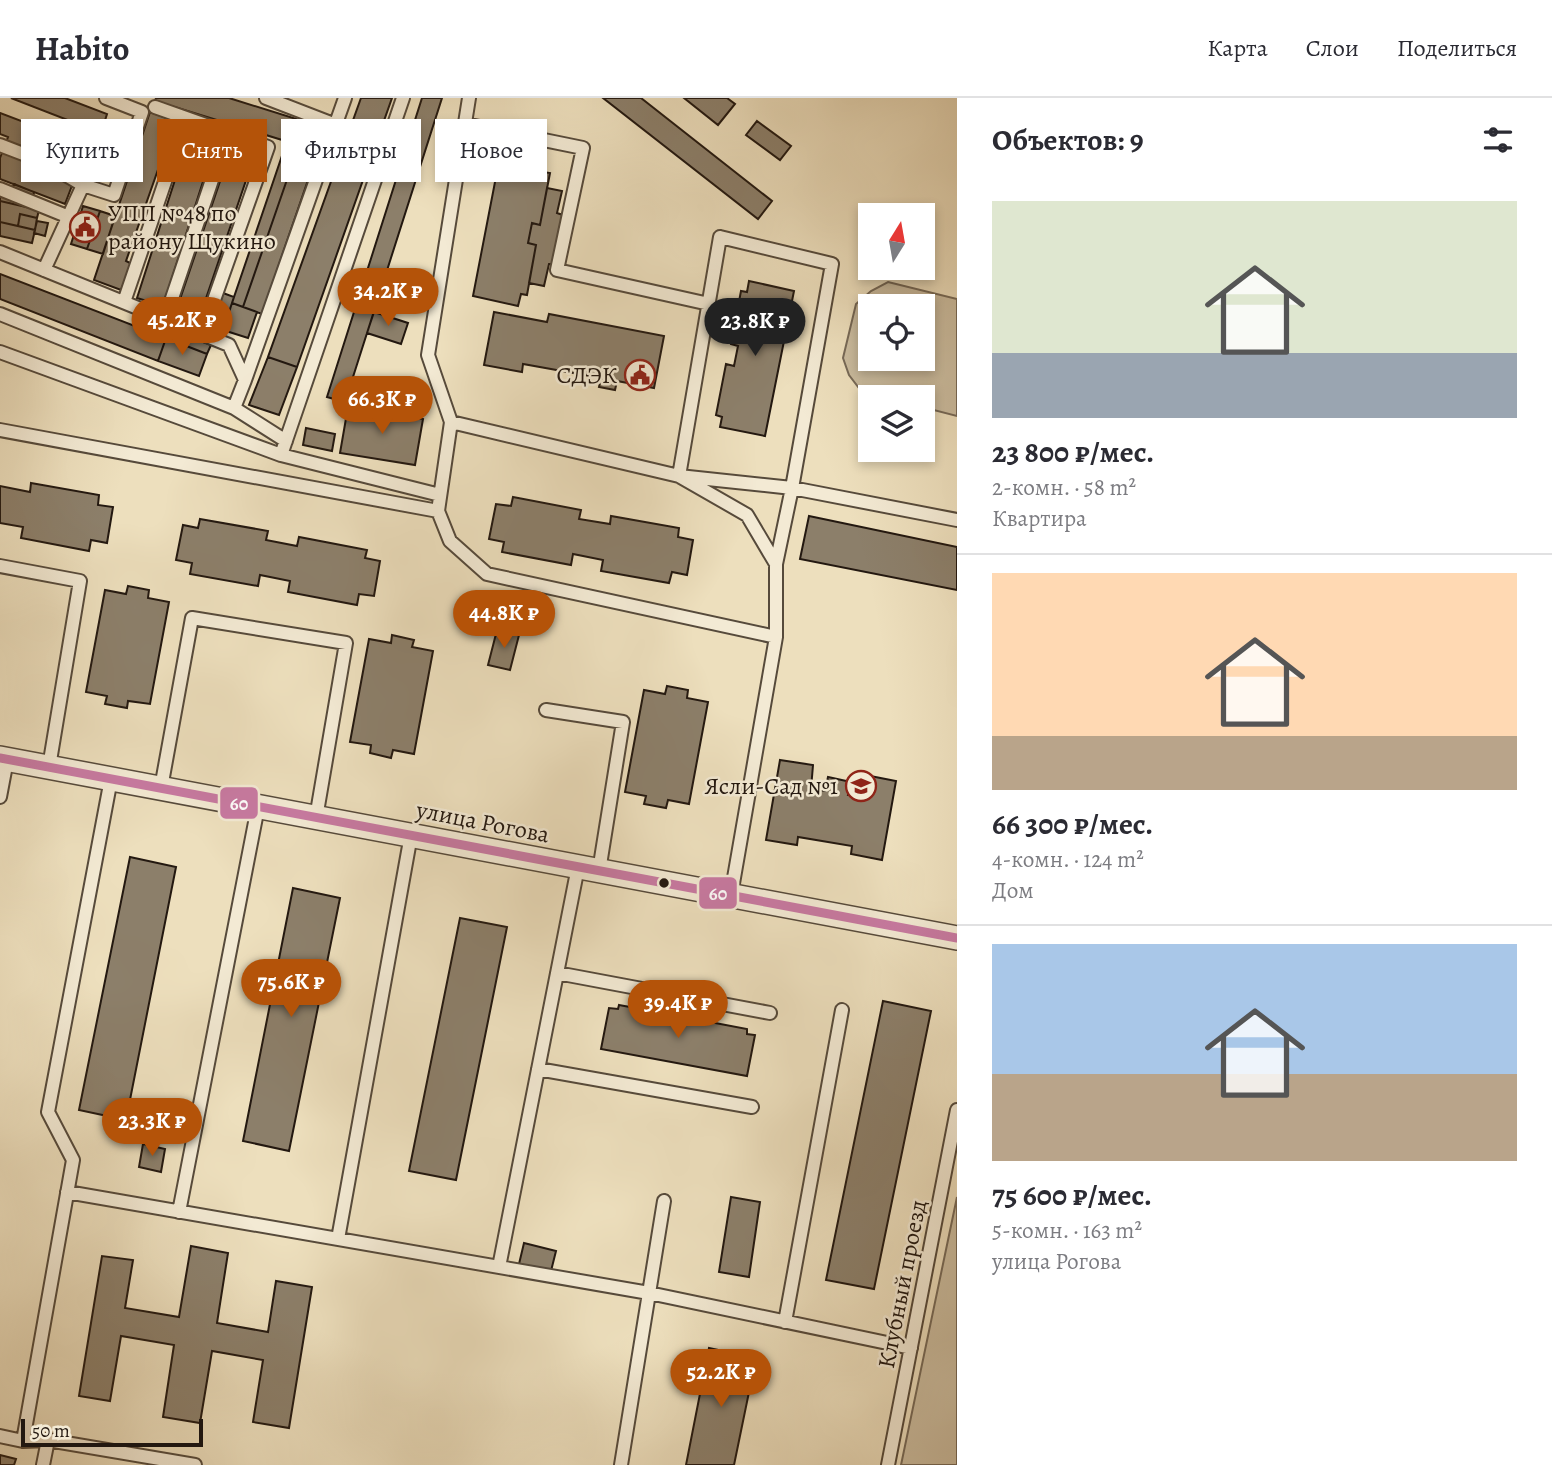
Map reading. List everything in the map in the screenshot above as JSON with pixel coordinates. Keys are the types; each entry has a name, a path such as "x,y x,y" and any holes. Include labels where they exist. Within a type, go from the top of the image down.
{"street":[{"name":"улица Рогова","path":"4,759 957,938"}],"lane":[{"path":"0,145 44,162 83,186 114,195 142,112 106,98"},
{"path":"266,98 320,119"},
{"path":"337,119 345,98"},
{"path":"281,455 403,98"},
{"path":"466,119 469,98"},
{"path":"155,107 268,147 202,334"},
{"path":"547,141 583,148 557,271 709,304"},
{"path":"124,302 165,182"},
{"path":"165,319 211,182"},
{"path":"234,408 315,182"},
{"path":"456,182 428,355 451,422 438,510 450,541 487,574 776,637"},
{"path":"44,270 83,186"},
{"path":"0,189 69,216"},
{"path":"679,476 720,237 832,264 776,564 776,637 731,895"},
{"path":"0,252 229,345 245,380"},
{"path":"0,314 234,408 286,440"},
{"path":"0,352 281,455 440,495"},
{"path":"451,422 679,476 792,488 957,520"},
{"path":"0,430 438,510"},
{"path":"679,476 747,515 776,564"},
{"path":"0,566 80,581 49,767"},
{"path":"161,788 192,618 346,643 316,818"},
{"path":"499,1267 557,973 589,869 623,722 546,710"},
{"path":"0,797 4,759"},
{"path":"23,1441 72,1160 48,1112 111,779"},
{"path":"179,1212 258,807"},
{"path":"338,1239 411,835"},
{"path":"557,973 769,1013"},
{"path":"785,1322 842,1010"},
{"path":"538,1069 752,1107"},
{"name":"Клубный проезд","path":"888,1465 957,1110"},
{"path":"67,1192 649,1293 911,1348"},
{"path":"621,1465 664,1201"},
{"path":"0,1436 23,1441 48,1440 195,1465"},
{"path":"43,1465 48,1440"}],"shaded area":[{"path":"888,282 957,299 957,416 935,410 935,385 858,387 849,375 843,358 858,302 858,371 935,371 935,294 868,294"},
{"path":"957,1197 957,1465 901,1465"}],"building":[{"path":"11,98 65,98 107,114 105,119 65,119"},
{"path":"156,98 229,98 296,119 281,119 281,140 267,135 267,119 214,119 155,101"},
{"path":"361,98 392,98 385,119 353,119"},
{"path":"422,98 442,98 421,164 421,119 415,119"},
{"path":"603,98 641,98 772,201 758,219"},
{"path":"684,98 727,98 735,104 718,125"},
{"path":"150,112 170,119 157,119 157,173 126,261 132,264 121,290 94,280 127,182 143,182 143,133"},
{"path":"0,113 21,121 21,182 73,182 65,204 0,179 0,158 8,137 0,134"},
{"path":"757,121 791,146 780,160 746,135"},
{"path":"281,159 281,182 286,182 243,307 232,303"},
{"path":"547,173 550,173 540,225 532,223 528,243 536,245 527,295 521,294 518,306 473,296 495,182 547,182"},
{"path":"174,182 203,182 163,306 137,298"},
{"path":"220,182 245,182 199,319 176,311"},
{"path":"286,182 307,182 262,314 243,307"},
{"path":"331,182 362,182 297,367 268,357"},
{"path":"395,182 415,182 345,402 327,397"},
{"path":"14,184 34,192 31,208 0,201 0,192 10,193"},
{"path":"547,188 562,191 557,213 563,215 553,264 549,264 544,286 529,283 536,245 528,243 532,223 540,225"},
{"path":"0,201 39,210 37,218 20,214 18,226 0,222"},
{"path":"83,206 100,211 87,249 71,244"},
{"path":"100,211 115,216 103,254 87,249"},
{"path":"20,214 37,218 35,230 18,226"},
{"path":"37,221 48,223 45,236 34,233"},
{"path":"0,222 35,230 32,243 0,236"},
{"path":"0,274 166,338 158,361 0,299"},
{"path":"749,281 794,291 765,436 720,427 722,417 716,415 726,364 734,366 738,346 731,344 741,291 747,292"},
{"path":"223,293 234,297 223,330 212,326"},
{"path":"232,303 257,312 248,338 223,330"},
{"path":"374,312 408,323 401,344 367,333"},
{"path":"494,312 547,322 549,314 664,336 654,388 617,381 615,390 599,387 601,378 523,364 522,372 484,365"},
{"path":"170,329 211,345 207,354 166,338"},
{"path":"166,338 207,354 199,376 158,361"},
{"path":"268,357 297,367 279,415 249,405"},
{"path":"348,407 423,419 415,465 340,453"},
{"path":"306,428 335,434 332,451 303,445"},
{"path":"31,483 99,495 98,505 113,507 107,543 91,540 89,551 21,538 23,527 0,523 0,486 30,492"},
{"path":"513,497 581,510 579,519 610,524 611,516 679,528 678,537 693,540 687,575 672,572 669,583 601,571 603,560 573,554 571,565 502,552 504,542 489,539 496,504 511,506"},
{"path":"809,516 957,547 957,590 800,559"},
{"path":"200,519 268,531 266,540 297,546 299,537 367,550 365,558 380,561 374,596 359,594 357,605 288,592 290,581 260,575 258,586 190,574 192,563 176,560 183,525 198,528"},
{"path":"128,586 149,590 148,598 169,602 150,704 128,701 127,708 105,704 107,696 86,692 105,590 126,594"},
{"path":"497,630 519,635 510,670 488,665"},
{"path":"392,635 414,640 412,647 433,651 414,754 393,750 391,758 370,753 371,745 350,742 369,639 391,643"},
{"path":"667,686 688,690 687,698 708,702 689,804 668,800 666,808 644,804 646,796 625,792 644,690 665,694"},
{"path":"780,760 813,765 811,789 825,791 828,777 851,782 848,795 861,797 865,775 896,781 882,860 851,854 852,846 798,837 797,845 766,840"},
{"path":"130,857 176,867 126,1120 79,1110"},
{"path":"293,888 340,898 289,1151 243,1141"},
{"path":"460,918 507,927 456,1180 409,1171"},
{"path":"883,1001 931,1011 874,1289 826,1280"},
{"path":"619,1005 674,1015 673,1020 693,1024 694,1019 747,1029 747,1034 755,1035 747,1076 601,1049 609,1008 618,1009"},
{"path":"143,1144 165,1149 161,1172 139,1167"},
{"path":"731,1197 760,1202 749,1277 719,1272"},
{"path":"524,1243 556,1251 551,1271 519,1264"},
{"path":"191,1246 228,1253 217,1323 268,1332 276,1281 312,1287 289,1428 253,1422 263,1360 212,1351 200,1423 163,1417 174,1345 121,1336 110,1401 79,1396 102,1256 133,1260 125,1308 179,1317"},
{"path":"709,1348 756,1358 734,1465 686,1465"},
{"path":"0,1455 16,1459 14,1465 0,1465"}],"transit line":[{"name":"60","path":"0,758 957,938"}],"place":[{"name":"УПП №48 по району Щукино","path":"85,227"},
{"name":"СДЭК","path":"640,375"},
{"name":"Ясли-Сад №1","path":"861,786"}]}
